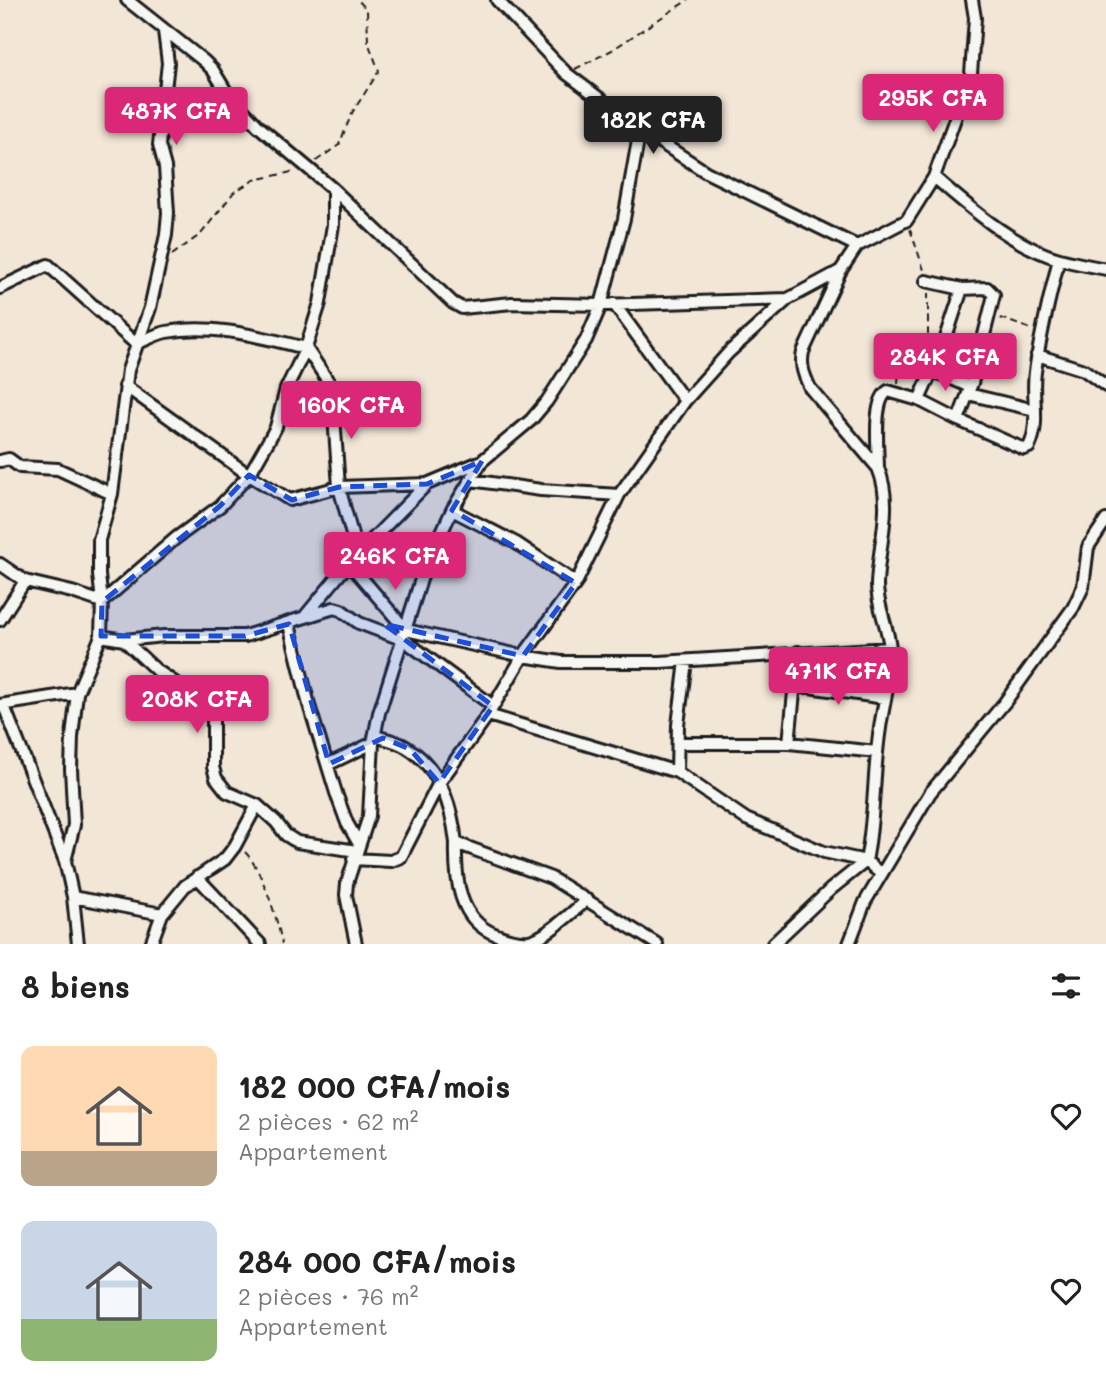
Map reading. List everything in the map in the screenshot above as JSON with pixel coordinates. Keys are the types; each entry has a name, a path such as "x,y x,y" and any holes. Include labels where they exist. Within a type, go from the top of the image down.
{"street":[{"path":"127,0 204,61 227,93 258,126 333,189 459,307 512,303 601,305 788,299"},
{"path":"497,0 566,73 640,129 706,172 857,246"},
{"path":"878,468 810,388 801,362 803,352 841,270 857,246 906,220 934,177 971,74 975,18 972,0"},
{"path":"65,861 74,825 71,769 77,693 101,636 99,540 112,494 125,386 162,262 168,213 165,167 159,145 168,63 164,31"},
{"path":"125,386 249,475 290,500 339,487 427,484 482,461 531,420 547,401 586,340 601,305 624,219 640,129"},
{"path":"934,177 974,211 1021,242 1059,259 1106,269"},
{"path":"102,602 176,538 220,506 249,475 276,427 286,389 306,348 320,303 325,260 333,225 333,189"},
{"path":"773,944 831,888 866,861 874,812 877,752 890,648 880,611 877,585 886,507 878,468 877,418 881,398 888,391 897,392 1027,449 1037,419 1032,392 1037,355 1059,259"},
{"path":"0,288 48,265 136,344"},
{"path":"124,640 155,669 206,705 213,720 213,767 216,778 228,792 257,805 286,835 297,842 357,851 391,861 401,857 439,783 490,711 523,656 576,583 619,495 685,401 729,352 788,299 841,270"},
{"path":"926,281 962,289 987,288 992,291 990,313 958,420"},
{"path":"919,400 952,323 962,289"},
{"path":"614,304 685,401"},
{"path":"136,344 164,332 208,330 254,335 306,348 332,387 339,487 357,553"},
{"path":"1037,355 1084,370 1106,386"},
{"path":"932,370 969,390 1035,410"},
{"path":"0,461 9,459 24,468 58,469 112,494"},
{"path":"356,944 346,895 369,816 374,739 379,713 423,573 452,510 482,461"},
{"path":"471,480 541,490 619,495"},
{"path":"304,618 357,553 427,484"},
{"path":"452,510 516,543 576,583"},
{"path":"849,944 865,902 930,793 1005,702 1073,608 1083,587 1088,547 1106,520"},
{"path":"349,563 405,635 490,711 677,772 746,819 824,852 866,861 881,874"},
{"path":"0,564 25,581 102,602"},
{"path":"0,620 25,581"},
{"path":"101,636 124,640 164,636 245,636 334,608 359,623 405,635 561,662 686,661 890,648"},
{"path":"289,624 312,715 357,851"},
{"path":"789,743 798,652"},
{"path":"677,772 678,725 686,661"},
{"path":"795,685 885,698"},
{"path":"77,693 2,706 65,861 73,897 78,944"},
{"path":"329,764 374,739 410,749 432,771 451,809 458,884 467,912 489,933 506,939 529,941 587,900"},
{"path":"678,743 789,743 877,752"},
{"path":"151,944 162,914 185,886 223,861 235,846 257,805"},
{"path":"456,843 538,872 657,944"},
{"path":"197,877 260,944"},
{"path":"73,897 162,914"}],"path":[{"path":"162,262 201,234 234,192 254,180 308,167 339,145 352,113 379,71 368,43 367,10 358,0"},
{"path":"566,73 612,50 688,0"},
{"path":"897,392 899,369 928,336 930,300 906,220"},
{"path":"990,313 1042,332"},
{"path":"235,846 247,853 256,864 278,923 282,944"}],"highlighted area":[{"path":"482,461 452,510 576,583 523,656 384,624 493,706 439,783 410,749 383,738 329,764 289,624 245,636 101,636 102,602 220,506 249,475 292,500 339,487 427,484"}]}
